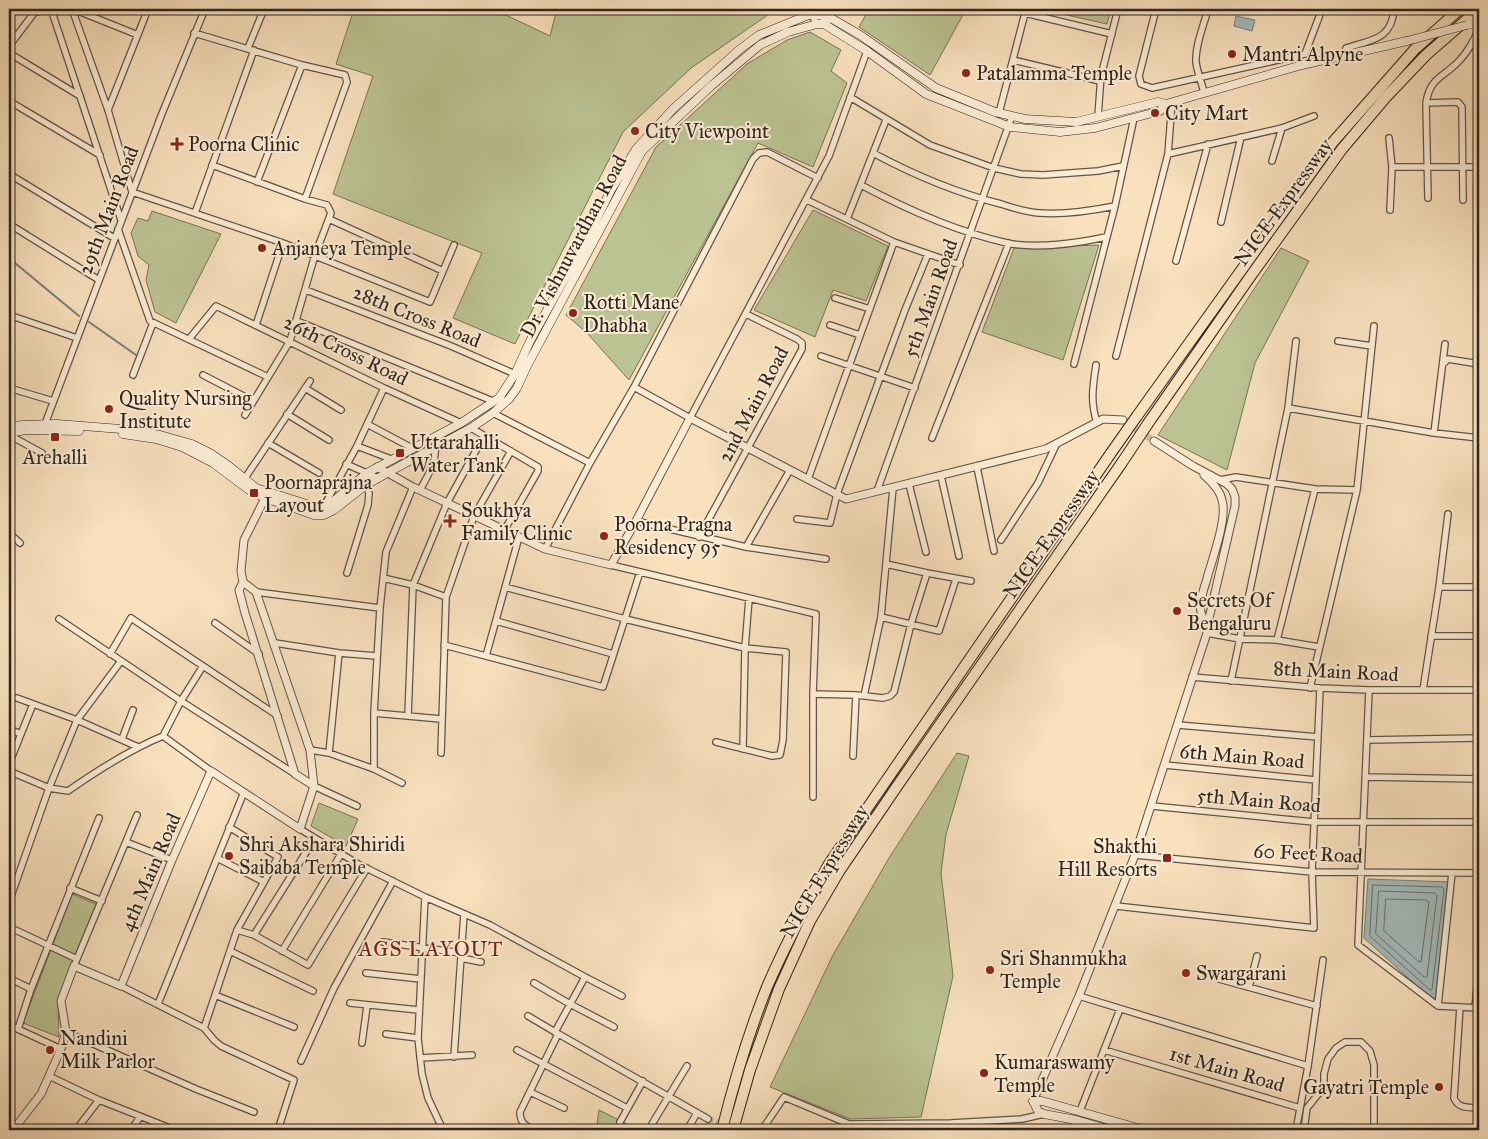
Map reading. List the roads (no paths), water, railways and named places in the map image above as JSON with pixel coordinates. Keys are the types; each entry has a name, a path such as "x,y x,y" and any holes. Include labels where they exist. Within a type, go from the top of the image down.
{"highway":[{"name":"NICE Expressway","path":"722,1130 739,1067 768,985 802,914 830,864 1111,453 1332,142 1414,49 1460,9"},
{"name":"NICE Expressway","path":"733,1130 750,1070 775,998 810,921 840,870 1244,285 1342,149 1386,96 1420,62 1479,9"}],"main road":[{"path":"811,14 829,17 860,35 936,88 999,113 1050,122 1076,122 1158,102 1169,103 1270,74 1407,42 1479,22"},
{"name":"Dr. Vishnuvardhan Road","path":"9,434 26,430 90,431 156,439 182,447 213,463 249,490 312,506 330,504 367,473 495,402 515,374 530,341 588,238 611,190 636,150 674,108 758,35 811,14"},
{"path":"820,24 867,51 895,74 926,94 1010,127 1060,132 1095,128 1160,110 1169,103"},
{"name":"Dr. Vishnuvardhan Road","path":"9,427 45,424 121,429 160,435 192,444 210,453 267,495 314,515 324,515 334,510 366,485 469,429 509,400 642,151 711,86 760,45 788,32 820,24"},
{"path":"462,422 469,429"},
{"path":"1110,1130 1076,1120 1044,1114 1038,1111 1033,1102 1042,1101 1146,1130"}],"street":[{"path":"9,46 34,13 46,9"},
{"path":"51,9 121,220"},
{"path":"73,9 138,35"},
{"path":"73,9 108,110 132,192 283,242 430,302 454,245"},
{"path":"108,110 148,9"},
{"path":"195,213 264,9"},
{"path":"802,9 811,14 820,24 829,17 834,9"},
{"path":"1098,116 1100,81 1118,9"},
{"path":"1156,9 1140,76 1140,84 1152,88 1305,54 1322,9"},
{"path":"1204,93 1196,64 1196,53 1208,9"},
{"path":"1344,56 1346,48 1382,37 1394,17 1394,9"},
{"name":"29th Main Road","path":"45,424 98,280 202,10"},
{"path":"999,113 1025,13 1112,34"},
{"path":"1428,198 1426,103 1428,90 1435,80 1459,61 1479,28"},
{"path":"194,33 302,65 345,75 346,82 305,199"},
{"path":"1472,41 1479,44"},
{"path":"611,565 829,156 867,51"},
{"path":"9,53 80,96"},
{"path":"1013,60 1100,81"},
{"path":"1265,64 1270,74"},
{"path":"257,182 302,65"},
{"path":"850,97 930,145 994,168 1020,174 1043,175 1098,171 1123,166"},
{"path":"9,101 100,156"},
{"path":"1426,103 1454,102 1461,104 1462,200"},
{"path":"1116,356 1168,154 1169,103"},
{"name":"5th Main Road","path":"877,491 1010,127 1012,116"},
{"path":"1168,154 1282,128 1314,116"},
{"path":"1074,364 1134,118"},
{"path":"847,219 886,120"},
{"path":"1272,161 1282,128"},
{"path":"1221,222 1241,137"},
{"path":"1389,138 1392,167 1390,210"},
{"path":"1176,261 1208,144"},
{"path":"545,549 590,463 634,387 754,159 759,153 766,152 818,178"},
{"path":"874,153 900,167 956,191 983,200 1037,213 1093,210 1114,206"},
{"path":"212,165 305,199 327,205 331,213 315,255 290,341 245,415"},
{"path":"1392,167 1479,167"},
{"path":"9,174 114,238"},
{"path":"861,185 887,199 944,223 1009,243 1047,245 1081,242 1106,237"},
{"path":"807,200 894,242 960,265"},
{"path":"329,219 443,271"},
{"path":"9,224 98,280"},
{"path":"118,229 150,321 268,377"},
{"path":"256,325 283,242"},
{"path":"808,479 894,242"},
{"path":"932,438 1009,243"},
{"path":"797,519 830,523 837,494 880,376 928,254"},
{"name":"28th Cross Road","path":"306,290 451,346 515,374"},
{"path":"835,298 870,309"},
{"name":"26th Cross Road","path":"188,340 216,306 384,388 462,422"},
{"path":"9,314 77,338"},
{"name":"2nd Main Road","path":"699,537 802,349 802,343 797,338 746,314"},
{"path":"297,321 495,402"},
{"path":"133,375 153,322"},
{"path":"830,324 860,334"},
{"path":"1310,688 1357,490 1374,326"},
{"path":"1231,681 1274,483 1288,408 1296,341"},
{"path":"1338,341 1372,346"},
{"path":"1434,433 1445,344"},
{"path":"822,356 915,388"},
{"path":"1444,364 1448,359 1479,364"},
{"path":"1096,365 1092,409 1097,422"},
{"path":"203,375 253,401"},
{"path":"245,478 310,382"},
{"path":"634,387 846,499 1046,449 1103,419 1123,420"},
{"path":"9,388 54,401"},
{"path":"305,388 341,410"},
{"path":"324,506 357,446 384,388"},
{"path":"1288,408 1434,433 1479,438"},
{"path":"493,413 590,463"},
{"path":"287,414 328,440"},
{"path":"367,424 412,448"},
{"path":"469,429 538,467 538,471 504,530"},
{"path":"9,434 42,453"},
{"path":"408,716 413,585 447,503 484,436"},
{"path":"1154,440 1212,482 1222,499 1224,508 1218,537 1202,595 1201,612 1207,630"},
{"path":"268,443 319,473"},
{"path":"1001,540 1038,483 1057,443"},
{"path":"357,446 391,459"},
{"path":"374,769 377,656 386,552 417,488 434,461 435,446"},
{"path":"441,753 446,597 474,516 511,451"},
{"path":"346,464 378,478"},
{"path":"977,466 994,551"},
{"path":"1033,1102 1079,996 1135,856 1207,630 1235,506 1235,496 1232,489 1220,480 1192,466"},
{"path":"377,467 447,503 545,549 816,614 813,694 813,797"},
{"path":"746,547 790,470"},
{"path":"941,476 959,556"},
{"path":"1220,480 1236,477 1315,489 1357,490"},
{"path":"909,484 926,552"},
{"path":"347,573 368,505 366,485"},
{"path":"864,696 881,617 893,488"},
{"path":"1277,640 1315,489"},
{"path":"267,495 244,540 241,572 243,582 239,590 296,774"},
{"path":"1423,690 1448,514"},
{"path":"636,521 746,547 826,559"},
{"path":"9,533 20,542"},
{"path":"486,656 519,537"},
{"path":"886,564 971,582"},
{"path":"444,645 603,687 640,572"},
{"path":"813,694 883,698 893,694 911,624 927,573"},
{"path":"1439,586 1478,587 1479,575"},
{"path":"383,578 413,585 446,597"},
{"path":"881,617 939,631 956,579"},
{"path":"243,582 256,592 380,608"},
{"path":"505,587 745,648 786,652 783,740 780,755 772,756 716,742"},
{"path":"256,592 310,750 314,786 300,829"},
{"path":"743,749 745,648 749,599"},
{"path":"110,654 131,618 278,716"},
{"path":"59,619 181,701 314,786 357,806"},
{"path":"496,621 613,654"},
{"path":"214,624 259,654"},
{"path":"1207,630 1240,638 1277,640 1319,647"},
{"path":"1431,636 1479,636"},
{"path":"275,643 339,653 377,656"},
{"path":"329,753 339,653"},
{"path":"9,902 49,788 77,720 121,661"},
{"path":"9,771 49,788 68,791 93,773 138,747 163,736 181,701 203,666"},
{"name":"8th Main Road","path":"1192,677 1310,688 1479,690"},
{"path":"1116,906 1314,928 1312,872 1320,688"},
{"path":"1369,690 1358,945 1438,1006 1477,1008 1479,966"},
{"path":"853,756 856,695"},
{"path":"17,698 77,720 138,747"},
{"path":"9,764 33,704"},
{"path":"122,740 133,710"},
{"path":"374,713 441,719"},
{"path":"1178,725 1318,737"},
{"path":"9,729 21,734"},
{"path":"163,736 211,771 341,854 425,897 526,943 622,996"},
{"path":"1367,740 1479,738"},
{"path":"310,750 329,753 374,769 402,783"},
{"name":"6th Main Road","path":"1165,766 1316,780"},
{"name":"4th Main Road","path":"121,986 172,860 211,771"},
{"path":"1366,777 1479,779"},
{"path":"158,1004 244,792"},
{"name":"5th Main Road","path":"1152,806 1314,822 1479,822"},
{"path":"13,1130 41,1094 61,1049 66,1032 61,1002 137,815"},
{"path":"18,1029 47,946 99,818"},
{"path":"204,1028 237,930 278,857 229,827"},
{"path":"254,935 315,838"},
{"path":"126,842 172,860"},
{"path":"282,951 341,854"},
{"name":"60 Feet Road","path":"1135,856 1312,872 1479,873"},
{"path":"216,858 264,882"},
{"path":"237,930 254,935 308,965 367,868"},
{"path":"1438,1006 1452,873"},
{"path":"301,1061 334,988 393,881"},
{"path":"70,888 102,901"},
{"path":"425,897 418,1038 428,1098 443,1130"},
{"path":"454,1057 464,914"},
{"path":"9,927 204,1028 221,1046 294,1080 278,1130"},
{"path":"383,942 423,948 481,962"},
{"path":"230,951 313,991"},
{"path":"1249,986 1257,956"},
{"name":"1st Main Road","path":"1104,1050 1300,1108 1323,960"},
{"path":"366,973 421,979"},
{"path":"533,1130 523,1124 520,1119 520,1112 544,1064 556,1033 585,977"},
{"path":"9,978 31,989"},
{"path":"1219,979 1317,1006"},
{"path":"534,983 614,1027"},
{"path":"215,995 294,1027"},
{"path":"1079,996 1308,1066"},
{"path":"350,1003 419,1010"},
{"path":"362,1043 367,1006"},
{"path":"1460,1007 1454,1098 1456,1104 1460,1106 1479,1108"},
{"path":"1080,1111 1120,1009"},
{"path":"528,1016 708,1119"},
{"path":"9,1025 61,1049"},
{"path":"66,1032 196,1089 254,1112"},
{"path":"386,1034 418,1038"},
{"path":"1304,1130 1307,1108 1314,1102 1324,1087 1324,1074 1328,1059 1336,1048 1345,1042 1361,1042 1370,1051 1374,1065 1374,1130"},
{"path":"517,1050 627,1108"},
{"path":"420,1058 472,1056"},
{"path":"652,1124 687,1066"},
{"path":"49,1076 99,1100 175,1130"},
{"path":"620,1122 643,1082"},
{"path":"530,1092 564,1108"},
{"path":"762,1130 784,1097 849,1124 951,1123 1022,1119 1044,1114"},
{"path":"76,1130 99,1100"},
{"path":"1296,1130 1300,1108"},
{"path":"687,1130 698,1113"},
{"path":"131,1130 140,1117"},
{"path":"1072,1130 1076,1120"}],"water":[{"path":"1236,16 1255,20 1252,31 1234,26"},
{"path":"1368,879 1450,882 1436,1003 1364,938"}],"waterway":[{"path":"9,250 15,263 79,316"},
{"path":"89,322 136,355"}],"tunnel":[{"path":"1127,423 1154,441"},
{"path":"708,1119 743,1130"}],"place":[{"name":"Mantri Alpyne","path":"1232,54"},
{"name":"Patalamma Temple","path":"966,73"},
{"name":"City Mart","path":"1155,113"},
{"name":"City Viewpoint","path":"635,131"},
{"name":"Poorna Clinic","path":"177,144"},
{"name":"Anjaneya Temple","path":"262,248"},
{"name":"Rotti Mane Dhabha","path":"573,313"},
{"name":"Quality Nursing Institute","path":"109,409"},
{"name":"Arehalli","path":"55,437"},
{"name":"Uttarahalli Water Tank","path":"400,453"},
{"name":"Poornaprajna Layout","path":"254,493"},
{"name":"Soukhya Family Clinic","path":"450,521"},
{"name":"Poorna Pragna Residency 95","path":"604,536"},
{"name":"Secrets Of Bengaluru","path":"1177,611"},
{"name":"Shri Akshara Shiridi Saibaba Temple","path":"229,856"},
{"name":"Shakthi Hill Resorts","path":"1167,858"},
{"name":"Sri Shanmukha Temple","path":"990,970"},
{"name":"Swargarani","path":"1186,973"},
{"name":"Nandini Milk Parlor","path":"50,1050"},
{"name":"Kumaraswamy Temple","path":"984,1073"},
{"name":"Gayatri Temple","path":"1439,1087"}],"district":[{"name":"AGS LAYOUT","path":"431,949"}]}
